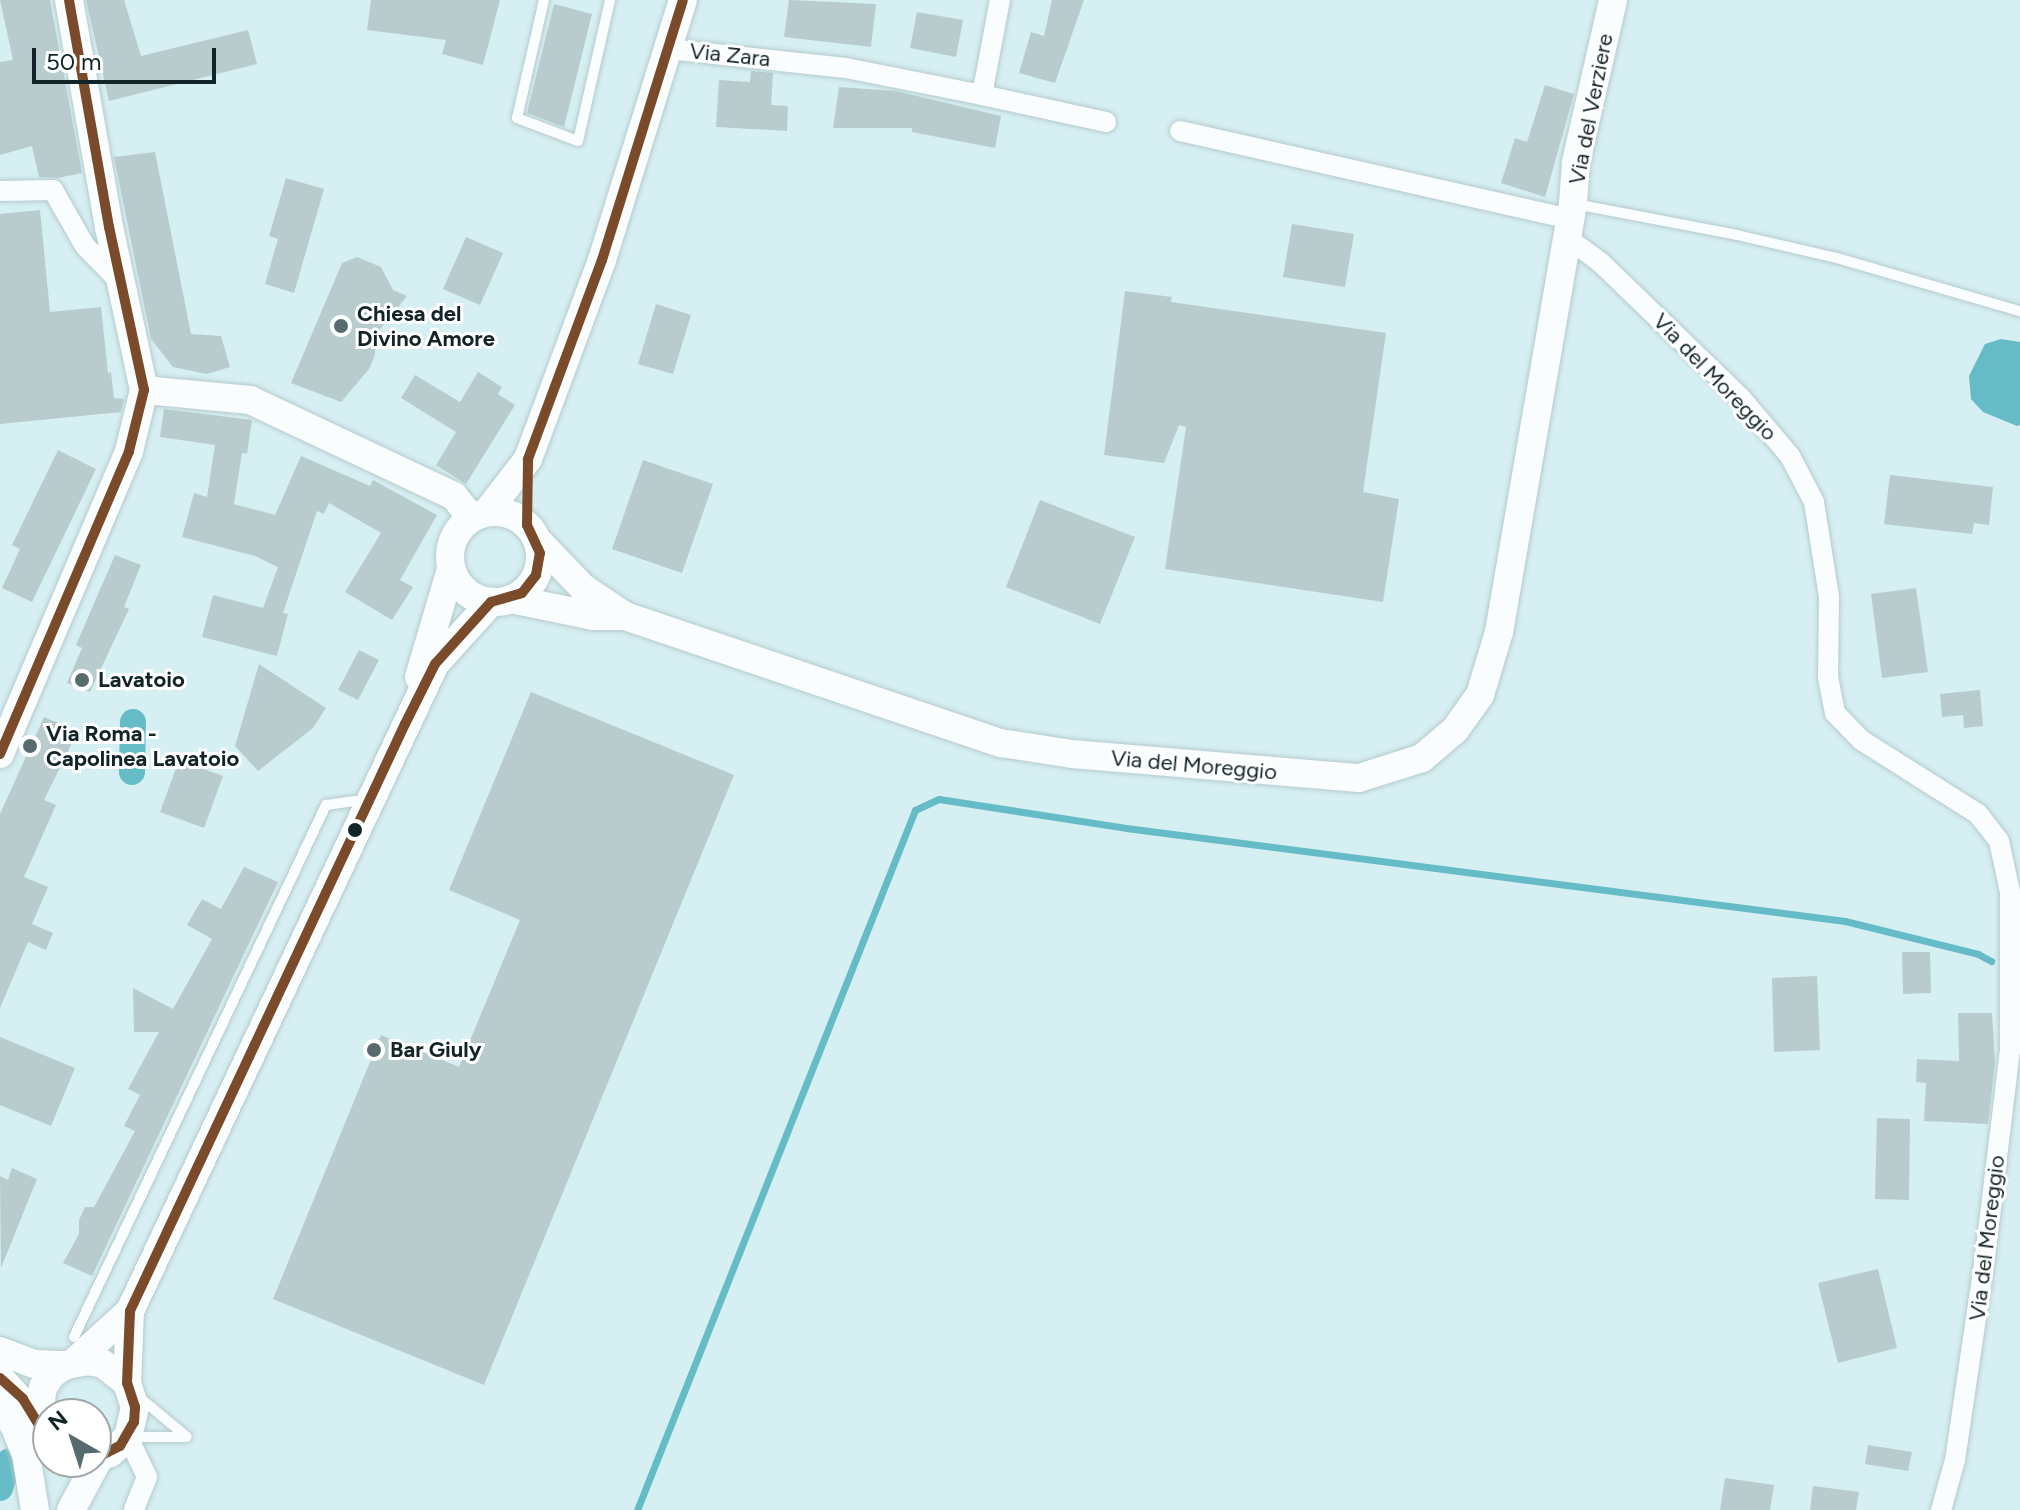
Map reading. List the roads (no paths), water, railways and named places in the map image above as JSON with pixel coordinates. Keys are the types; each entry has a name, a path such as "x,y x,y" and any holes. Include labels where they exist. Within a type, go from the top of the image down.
{"main road":[{"path":"0,754 129,451 144,390 120,282 69,0"},
{"path":"668,49 683,0"},
{"name":"Via del Verziere","path":"1570,220 1576,162 1613,0"},
{"name":"Via Zara","path":"479,515 528,459 602,260 668,49"},
{"name":"Via del Moreggio","path":"532,533 583,588 625,616 1001,743 1072,754 1359,778 1422,758 1455,730 1480,695 1499,632 1570,220"},
{"path":"112,1450 128,1437 134,1422 130,1387 130,1311 405,724 435,664 501,601 522,593 536,575 540,553 532,533 509,513 479,515 454,496 250,400 144,390"},
{"name":"Via Zara","path":"528,459 532,533"},
{"path":"405,724 451,569 452,542 479,515"},
{"path":"451,569 467,593 501,601"},
{"name":"Via del Moreggio","path":"501,601 593,616 625,616"},
{"path":"43,1398 43,1387 71,1355 130,1311"},
{"path":"0,1351 34,1364 71,1355 103,1364 130,1387"},
{"path":"0,1378 32,1418"},
{"path":"0,1405 14,1425 26,1454 38,1510"},
{"path":"38,1510 40,1478"},
{"path":"71,1510 88,1478"}],"street":[{"path":"982,95 1000,0"},
{"name":"Via Zara","path":"668,49 846,68 1106,122"},
{"name":"Via del Moreggio","path":"1180,131 1570,220 1600,262 1740,397 1790,456 1814,502 1829,597 1828,677 1835,713 1861,740 1978,814 1999,841 2010,892 2010,1050 1958,1445 1941,1510"},
{"path":"0,191 53,190 85,246 120,282"},
{"path":"128,1437 147,1477 134,1510"}],"lane":[{"path":"544,0 517,118 578,141 610,0"},
{"name":"Via del Moreggio","path":"1570,220 1737,235 1837,258 2020,311"},
{"path":"71,1355 326,805 371,798"},
{"path":"128,1437 187,1437 130,1387"}],"water":[{"path":"2001,339 2020,342 2020,425 2017,426 1983,412 1971,399 1969,376 1985,344"}],"waterway":[{"path":"132,772 133,722"},
{"path":"637,1510 915,810 939,799 1126,828 1845,921 1978,954 1991,961"},
{"path":"0,1488 9,1462"}],"place":[{"name":"Chiesa del Divino Amore","path":"341,326"},
{"name":"Lavatoio","path":"82,680"},
{"name":"Via Roma - Capolinea Lavatoio","path":"30,746"},
{"name":"Bar Giuly","path":"374,1050"}]}
